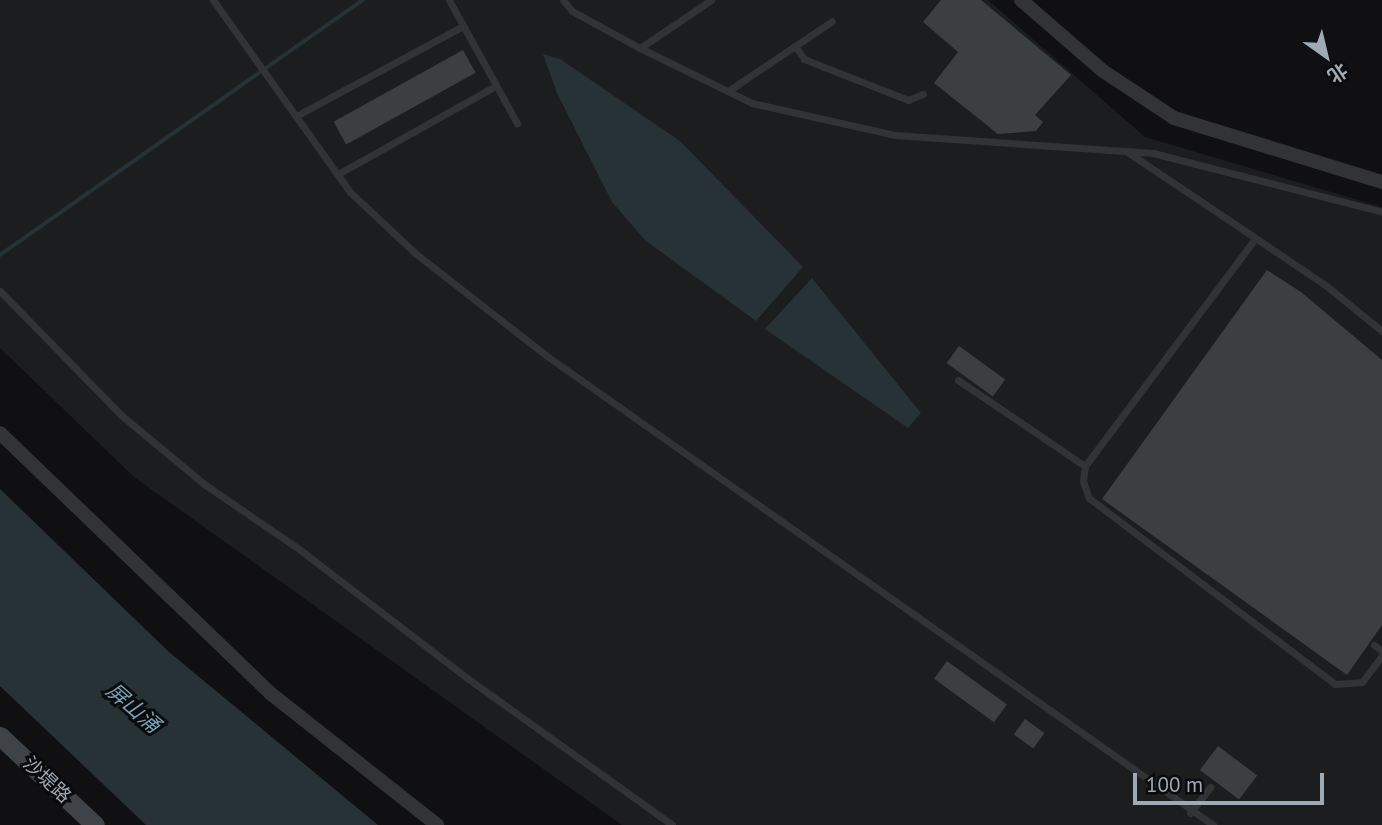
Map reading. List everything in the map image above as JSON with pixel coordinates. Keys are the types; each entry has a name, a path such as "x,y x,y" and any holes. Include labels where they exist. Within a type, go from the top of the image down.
{"street":[{"path":"1021,0 1103,71 1174,118 1382,182"},
{"path":"0,433 270,694 436,825"},
{"name":"沙堤路","path":"0,736 94,825"}],"lane":[{"path":"213,0 338,174 415,253 547,356 929,622 1191,813 1213,825"},
{"path":"449,0 516,122"},
{"path":"564,0 572,11 752,103 895,135 1153,153 1382,212"},
{"path":"640,48 711,0"},
{"path":"728,91 832,20"},
{"path":"296,116 463,26"},
{"path":"794,46 804,59 908,100 923,94"},
{"path":"338,174 492,88"},
{"path":"1126,151 1254,240 1324,284 1382,331"},
{"path":"1254,240 1085,466 1083,481 1089,498 1335,684 1362,682 1382,653 1374,645"},
{"path":"0,291 121,415 204,484 299,549 467,678 672,825"},
{"path":"958,380 1085,466"},
{"path":"1191,813 1210,787"}],"shaded area":[{"path":"0,0 988,0 1145,137 1382,207 1382,825 622,825 134,477 0,348"}],"water":[{"path":"543,54 560,59 680,141 803,267 756,321 646,241 612,202 557,93"},
{"path":"812,278 921,413 908,428 765,329"},
{"name":"屏山涌","path":"0,489 169,652 378,825 146,825 0,686"}],"building":[{"path":"941,0 981,0 1071,75 1035,115 1043,122 1036,131 998,134 934,83 958,52 923,22"},
{"path":"463,50 476,73 346,144 334,122"},
{"path":"1267,270 1301,292 1382,360 1382,625 1347,675 1102,499"},
{"path":"959,346 1005,380 993,396 947,363"},
{"path":"947,661 1007,704 994,722 934,679"},
{"path":"1025,719 1044,733 1033,748 1014,734"},
{"path":"1218,746 1257,775 1239,799 1200,770"}],"waterway":[{"path":"0,255 363,0"}]}
